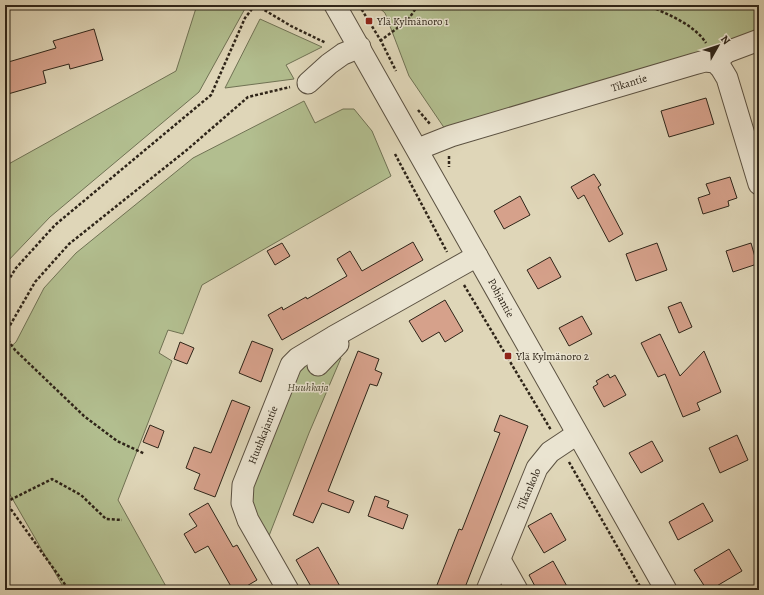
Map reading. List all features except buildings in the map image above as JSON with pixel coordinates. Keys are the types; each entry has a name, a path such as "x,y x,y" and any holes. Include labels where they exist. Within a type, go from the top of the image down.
{"street":[{"name":"Pohjantie","path":"336,5 351,51 418,149 666,590"},
{"path":"759,40 727,52 714,62 721,68 727,78 759,184"},
{"path":"308,83 329,64 351,51"},
{"name":"Tikantie","path":"418,149 451,136 694,64 705,61 714,62"},
{"name":"Huuhkajantie","path":"288,590 248,520 242,503 243,485 291,365 304,354 477,256"},
{"path":"318,365 338,344"},
{"name":"Tikankolo","path":"487,590 537,468 550,452 577,434"},
{"path":"500,560 517,590"}],"path":[{"path":"5,286 16,268 55,225 211,96 246,18 256,5 291,26 326,42 351,51 381,41 408,20 418,5"},
{"path":"647,5 676,18 701,35 709,48 714,62"},
{"path":"145,454 117,441 84,416 15,350 5,335 35,282 69,244 188,149 248,97 308,83"},
{"path":"394,151 469,293 508,356 642,590"},
{"path":"69,590 6,501 52,479 81,495 106,520 122,520"}],"green space":[{"path":"197,5 247,5 199,92 50,217 5,264 5,166 176,71"},
{"path":"376,5 759,5 759,31 706,51 445,129 409,76 385,13"},
{"path":"260,19 322,47 286,65 294,79 225,88"},
{"path":"304,101 315,123 343,109 354,109 372,131 391,176 202,285 183,334 168,330 159,353 172,361 118,500 168,590 65,590 5,486 5,352 16,342 44,288 76,253 193,158"},
{"name":"Huuhkaja","path":"319,350 341,358 309,433 267,541 249,509 252,477 294,373"}],"place":[{"name":"Ylä Kylmänoro 1","path":"369,21"},
{"name":"Ylä Kylmänoro 2","path":"508,356"}]}
